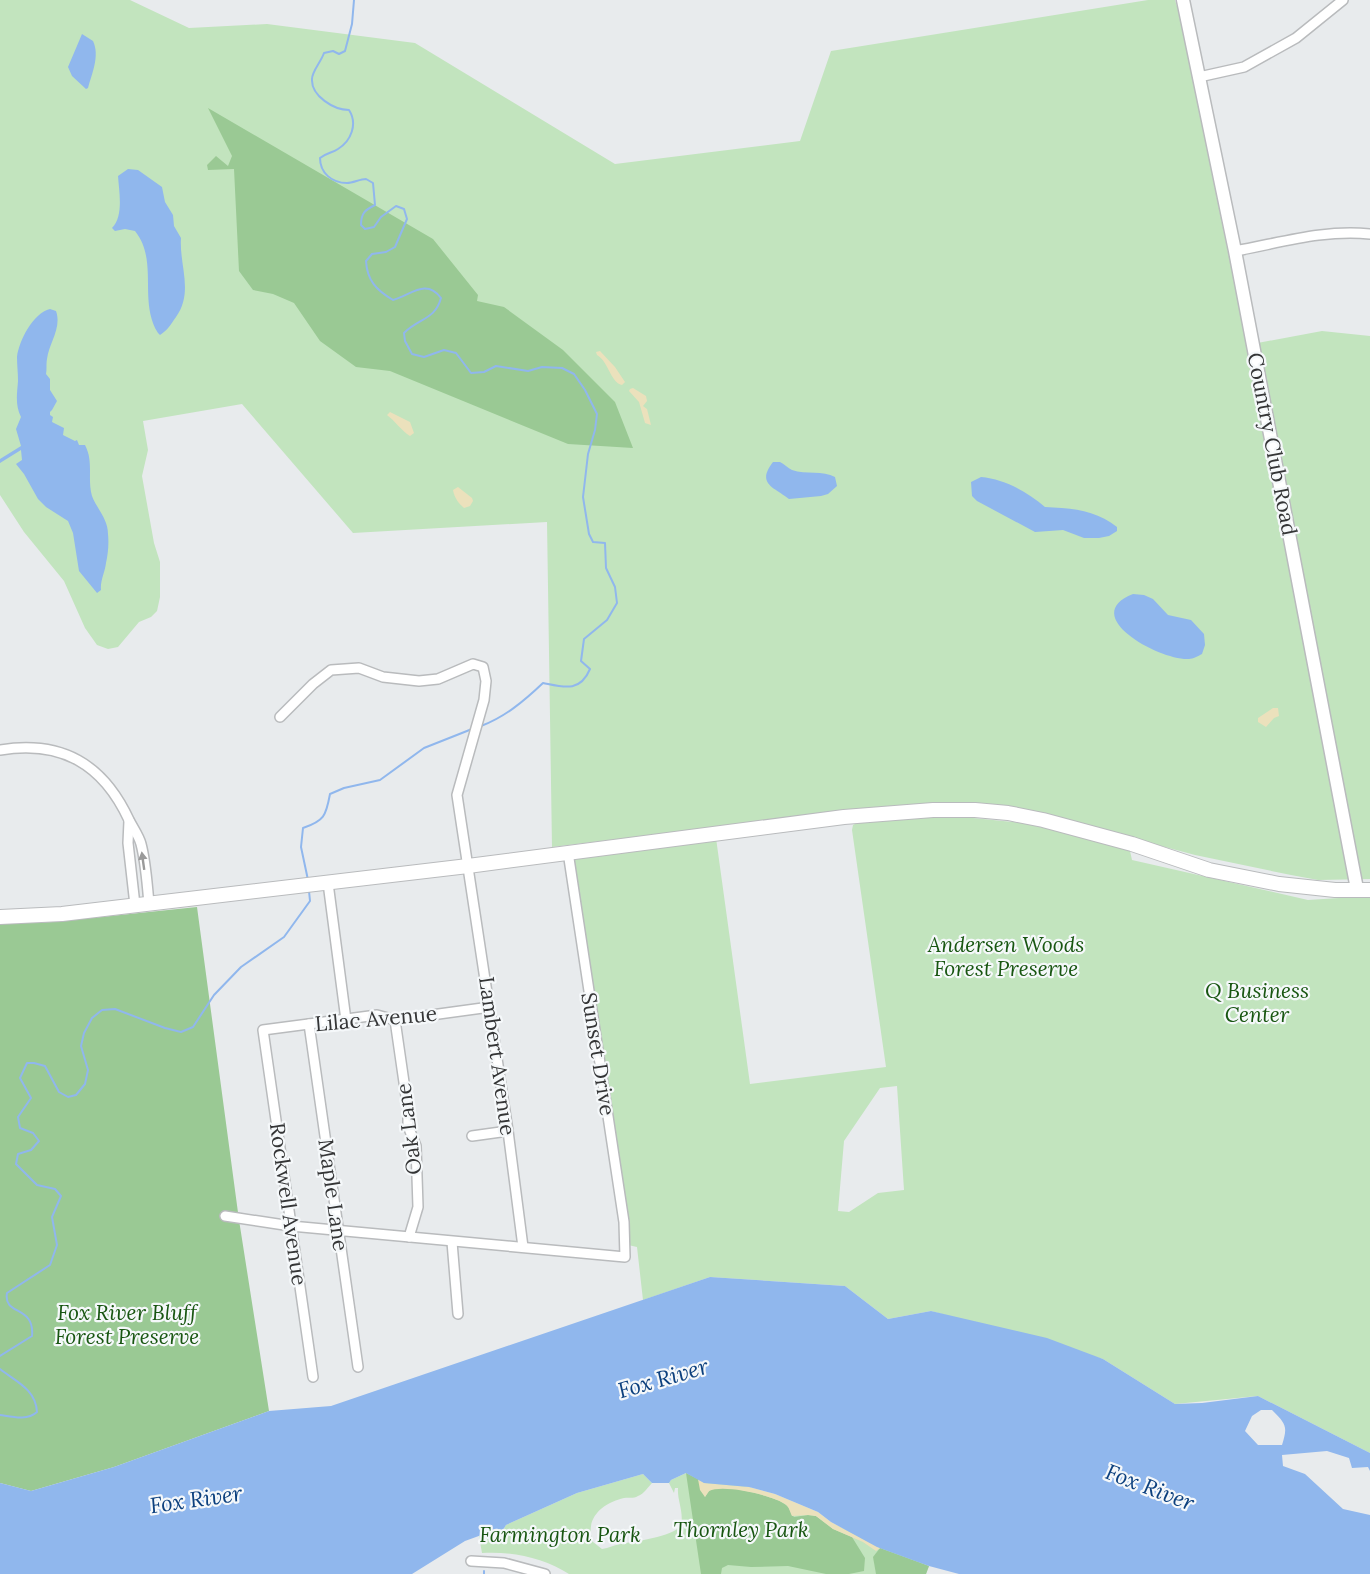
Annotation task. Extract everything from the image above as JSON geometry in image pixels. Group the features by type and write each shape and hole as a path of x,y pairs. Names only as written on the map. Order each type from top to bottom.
{"main road":[{"path":"0,917 62,914 468,866 844,817 923,810 975,810 1008,813 1132,844 1209,870 1303,888 1363,890"}],"street":[{"name":"Country Club Road","path":"1183,0 1363,890"},
{"path":"1199,77 1244,67 1296,38 1342,0"},
{"path":"1235,251 1313,235 1348,231 1370,234"},
{"name":"Lambert Avenue","path":"280,717 313,684 331,670 359,668 383,677 419,681 438,679 473,664 483,667 486,681 484,700 457,795 524,1247"},
{"path":"0,750 46,749 78,761 95,771 110,786 123,805 141,842 150,903"},
{"path":"129,821 128,843 135,905"},
{"name":"Sunset Drive","path":"524,1247 625,1257 623,1216 568,852"},
{"path":"323,883 346,1020"},
{"name":"Lilac Avenue","path":"263,1031 377,1015 395,1020 490,1007"},
{"name":"Oak Lane","path":"395,1020 408,1110 408,1126 416,1146 418,1207 409,1237"},
{"name":"Maple Lane","path":"309,1024 358,1367"},
{"name":"Rockwell Avenue","path":"263,1031 313,1377"},
{"path":"472,1136 508,1131"},
{"path":"225,1215 291,1226 524,1247"},
{"path":"452,1242 458,1314"},
{"path":"471,1561 504,1563 544,1574"}],"green space":[{"path":"0,0 130,0 189,28 267,24 415,43 615,164 800,141 831,51 1148,0 1175,0 1247,345 1322,331 1370,336 1370,879 1318,880 1195,855 1064,820 951,804 864,809 552,847 547,522 353,533 242,404 143,421 148,450 142,476 154,543 160,562 160,597 157,611 151,617 139,622 118,647 108,649 97,645 85,628 64,581 24,532 0,495"},
{"path":"208,108 433,239 478,295 477,301 504,307 563,350 615,402 633,448 568,444 390,371 356,367 320,341 294,303 273,294 253,290 239,271 234,169 208,170 207,165 216,156 228,166 232,156"},
{"name":"Andersen Woods Forest Preserve","path":"953,816 1023,823 1130,851 1132,860 1308,900 1370,896 1370,1453 1258,1396 1175,1404 1103,1359 931,1311 888,1319 845,1286 710,1277 643,1300 637,1247 628,1245 574,866 575,860 580,857 716,838 750,1084 886,1067 852,830 853,825","holes":["897,1086 904,1190 878,1193 849,1212 838,1211 844,1141 880,1088"]},
{"name":"Fox River Bluff Forest Preserve","path":"197,907 239,1220 269,1411 114,1467 31,1491 0,1483 0,924 53,922"},
{"name":"Farmington Park","path":"686,1473 749,1487 929,1566 926,1574 569,1574 559,1568 527,1557 504,1553 482,1553 479,1536 498,1529 503,1530 506,1525 577,1493 643,1474 652,1483 642,1494 616,1500 597,1513 591,1526 593,1542 602,1549 670,1533 681,1526 682,1515 678,1488 675,1488 674,1493 669,1483"},
{"name":"Thornley Park","path":"686,1473 698,1479 705,1497 709,1491 716,1488 741,1490 781,1502 787,1506 794,1517 816,1516 833,1529 852,1537 865,1558 864,1571 849,1574 826,1574 788,1566 728,1565 722,1568 721,1574 701,1574"},
{"path":"880,1548 929,1566 926,1574 876,1574 873,1557"}],"sand":[{"path":"600,351 625,382 622,385 615,380 597,355 596,352"},
{"path":"633,388 646,396 647,401 643,406 647,409 651,425 645,423 639,402 629,391"},
{"path":"390,412 410,422 414,433 410,436 404,431 387,415"},
{"path":"458,487 472,498 470,506 464,508 457,500 453,490"},
{"path":"1273,708 1278,708 1279,716 1266,727 1258,722 1258,718"},
{"path":"698,1479 704,1483 749,1487 775,1494 818,1512 831,1522 880,1548 876,1551 863,1542 833,1529 816,1516 792,1516 786,1505 770,1497 716,1489 709,1491 705,1497 700,1490"}],"water":[{"path":"82,34 93,41 96,53 86,89 72,76 68,67"},
{"path":"128,169 138,170 162,187 165,202 173,215 174,226 181,238 185,278 184,298 176,317 160,335 152,321 149,308 148,268 142,243 135,231 125,229 115,231 112,228 116,223 119,210 118,176"},
{"path":"50,309 56,311 57,323 48,353 46,374 50,379 50,390 57,401 50,415 53,417 52,422 64,428 63,435 77,440 79,445 85,445 89,458 92,496 108,529 107,556 101,590 97,593 79,571 73,533 68,521 38,499 16,464 22,460 21,450 0,463 0,459 21,446 16,429 21,417 17,399 17,357 21,343 28,328 38,316"},
{"path":"773,462 780,462 792,470 830,475 835,477 837,486 828,494 821,496 789,499 773,488 767,480 768,469"},
{"path":"981,477 999,480 1015,487 1045,507 1092,513 1109,521 1117,527 1117,531 1099,538 1084,538 1063,530 1035,532 977,501 972,496 971,482"},
{"path":"1133,594 1153,599 1168,615 1191,620 1204,634 1205,645 1202,654 1191,659 1176,658 1161,653 1129,636 1119,625 1114,614 1118,603"},
{"name":"Fox River","path":"710,1277 845,1286 888,1319 931,1311 1047,1338 1103,1359 1175,1404 1258,1396 1370,1453 1370,1471 1368,1467 1352,1468 1349,1458 1327,1451 1282,1455 1283,1466 1305,1474 1343,1509 1370,1515 1370,1574 959,1574 877,1547 831,1522 818,1512 775,1494 749,1487 704,1483 686,1473 669,1483 652,1483 643,1474 577,1493 506,1525 503,1530 498,1529 465,1541 412,1574 0,1574 0,1483 31,1491 114,1467 269,1411 331,1406","holes":["1261,1410 1272,1410 1285,1429 1282,1445 1258,1445 1245,1431 1252,1416"]}],"waterway":[{"path":"354,0 352,24 345,51 339,54 333,51 324,53 312,76 315,91 324,101 337,108 349,110 353,121 352,132 343,146 320,158 325,173 336,181 347,183 366,179 373,183 375,205 366,210 363,215 361,225 365,229 374,227 381,217 396,206 404,209 407,219 395,247 386,252 372,254 366,261 370,279 393,300 424,289 430,289 441,298 431,315 404,333 405,341 412,354 424,357 444,350 456,353 471,373 484,372 496,366 528,371 542,367 562,368 574,374 597,414 588,454 583,497 589,534 593,542 605,543 606,568 615,587 617,603 607,620 584,639 581,661 590,669 581,682 564,687 543,683 514,708 481,726"},
{"path":"308,880 301,847 303,828 316,823 323,817 330,794 344,788 380,780 424,748 472,729"},
{"path":"0,1356 32,1336 29,1319 10,1305 7,1293 50,1265 57,1245 52,1217 61,1196 55,1189 37,1185 16,1164 18,1154 31,1150 39,1141 33,1133 20,1128 18,1117 31,1098 20,1078 27,1063 45,1066 59,1092 68,1097 76,1095 85,1084 88,1070 81,1046 84,1033 92,1018 102,1010 115,1009 181,1032 193,1027 214,995 241,967 284,937 310,901 309,891"},
{"path":"0,1369 29,1391 36,1404 37,1412 29,1417 0,1415"}],"park label":[{"name":"Q Business Center","path":"1257,1003"}]}
